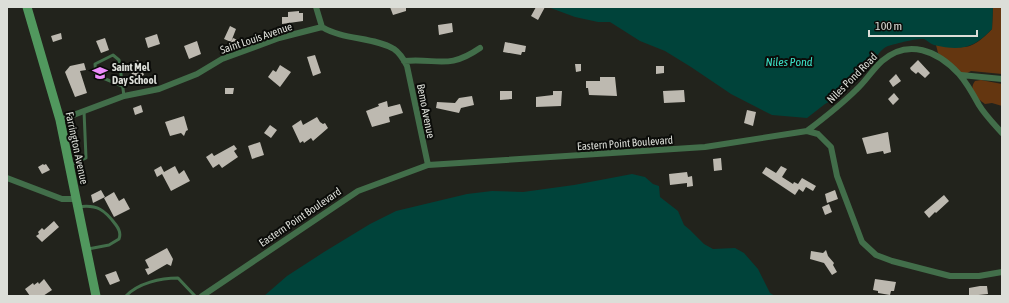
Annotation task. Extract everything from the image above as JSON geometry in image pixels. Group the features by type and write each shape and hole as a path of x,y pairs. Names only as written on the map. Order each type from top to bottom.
{"main road":[{"name":"Farrington Avenue","path":"27,7 60,120 96,296"}],"street":[{"path":"316,7 322,27 339,34 394,49 404,61 452,62 468,56 480,48"},
{"name":"Saint Louis Avenue","path":"60,120 124,96 159,89 197,74 229,56 279,38 322,27"},
{"name":"Niles Pond Road","path":"807,131 856,91 882,61 898,50 907,48 925,51 947,62 961,75 980,106 1002,133"},
{"name":"Bemo Avenue","path":"404,61 407,66 428,165"},
{"path":"961,75 1002,78"},
{"path":"807,131 818,134 831,147 837,176 860,237 865,247 876,255 945,276 979,276 1002,272"},
{"name":"Eastern Point Boulevard","path":"202,296 351,195 373,184 428,165 679,150 807,131"},
{"path":"7,178 62,199 77,203"}],"lane":[{"path":"122,86 96,75 94,64 113,55 117,57 119,60 124,96"},
{"path":"69,166 86,158 84,110"},
{"path":"77,203 102,209 107,212 120,232 119,239 116,243 86,249"},
{"path":"126,296 141,285 171,278 178,278 195,296"}],"shaded area":[{"path":"993,7 1002,7 1002,74 971,71 962,76 938,53 936,45 966,47 978,42 992,29"},
{"path":"981,80 1002,84 1002,106 992,103 985,104 974,94 972,88 973,84 975,81"}],"water":[{"name":"Niles Pond","path":"548,7 993,7 992,29 979,41 966,47 959,48 934,45 924,39 911,40 888,46 881,51 868,68 844,83 838,91 836,98 825,104 807,118 772,115 731,94 665,51 640,41 610,22 598,22 575,17"},
{"path":"632,174 645,177 653,184 659,186 660,197 678,211 684,225 704,244 713,249 735,248 744,253 758,269 770,293 775,296 264,296 287,276 324,252 370,224 396,211 467,194 492,191 523,192 574,185"}],"building":[{"path":"390,7 406,7 406,11 393,15"},
{"path":"536,7 545,7 538,20 531,16"},
{"path":"299,11 299,13 303,13 303,21 282,24 282,17 288,17 288,12"},
{"path":"452,23 453,32 439,35 438,25"},
{"path":"230,26 236,29 231,42 224,39"},
{"path":"61,33 62,39 53,42 51,36"},
{"path":"157,34 160,44 148,48 145,38"},
{"path":"105,38 109,50 101,53 96,41"},
{"path":"233,38 240,41 237,47 230,44"},
{"path":"197,41 201,54 189,59 184,46"},
{"path":"505,42 526,46 525,52 522,52 521,55 503,52"},
{"path":"315,55 321,73 313,76 307,57"},
{"path":"138,60 144,75 134,79 129,67 132,66 130,63"},
{"path":"918,60 930,73 925,78 918,72 916,74 910,68"},
{"path":"84,63 86,70 80,71 87,93 75,97 65,72 70,66"},
{"path":"575,64 581,64 581,71 576,72"},
{"path":"280,65 291,72 280,87 268,77 273,70 276,72"},
{"path":"656,66 664,66 664,73 656,74"},
{"path":"896,74 901,81 893,87 889,81"},
{"path":"600,77 615,77 617,96 589,95 588,88 586,88 586,81 600,81"},
{"path":"225,88 234,88 233,94 225,94"},
{"path":"684,90 685,102 664,103 663,91"},
{"path":"500,91 512,91 512,99 500,100"},
{"path":"553,91 562,91 561,106 536,107 536,97 553,95"},
{"path":"894,93 899,99 893,105 888,99"},
{"path":"472,96 474,105 461,108 459,113 436,108 437,102 455,103 459,98"},
{"path":"387,101 388,107 400,104 403,113 389,117 390,122 372,127 366,111"},
{"path":"141,105 143,112 135,115 133,108"},
{"path":"747,110 756,112 753,126 744,123"},
{"path":"184,116 188,130 184,136 181,133 170,136 165,122"},
{"path":"317,117 320,122 323,124 325,123 328,128 313,141 311,138 304,143 303,141 300,143 292,126 301,120 303,125"},
{"path":"270,125 277,130 271,138 264,133"},
{"path":"888,132 891,152 884,154 883,151 867,154 862,138"},
{"path":"260,142 264,155 252,159 248,146"},
{"path":"234,145 237,149 234,151 238,157 222,168 219,164 213,168 206,157 212,153 214,156"},
{"path":"721,158 722,170 714,171 713,159"},
{"path":"46,164 50,170 42,174 38,167"},
{"path":"161,166 164,172 175,166 179,174 184,170 190,181 171,191 162,174 157,177 154,170"},
{"path":"781,166 787,169 782,177 793,184 794,182 798,184 802,178 816,186 813,191 806,187 803,192 799,189 795,195 762,173 766,167 776,173"},
{"path":"687,172 688,177 692,176 693,186 687,187 687,183 670,185 669,174"},
{"path":"101,190 105,197 93,203 91,195"},
{"path":"835,190 838,199 827,203 825,194"},
{"path":"114,192 119,201 124,198 130,209 114,217 104,198"},
{"path":"944,195 949,201 929,218 924,212"},
{"path":"829,204 832,212 825,215 822,207"},
{"path":"54,221 59,227 42,242 36,236 39,234 38,232 42,228 44,230"},
{"path":"167,248 173,259 171,266 167,264 148,275 145,269 149,268 145,260"},
{"path":"826,250 828,256 834,263 833,265 837,272 832,275 824,263 810,259 811,251 823,253"},
{"path":"116,271 120,281 110,285 105,275"},
{"path":"44,279 52,290 43,296 30,296 25,289 33,283 34,285 38,282 39,284"},
{"path":"875,279 896,282 894,291 891,291 890,295 878,293 878,291 873,290"},
{"path":"987,286 988,294 969,296 969,288"}],"place":[{"name":"Saint Mel Day School","path":"100,73"}]}
